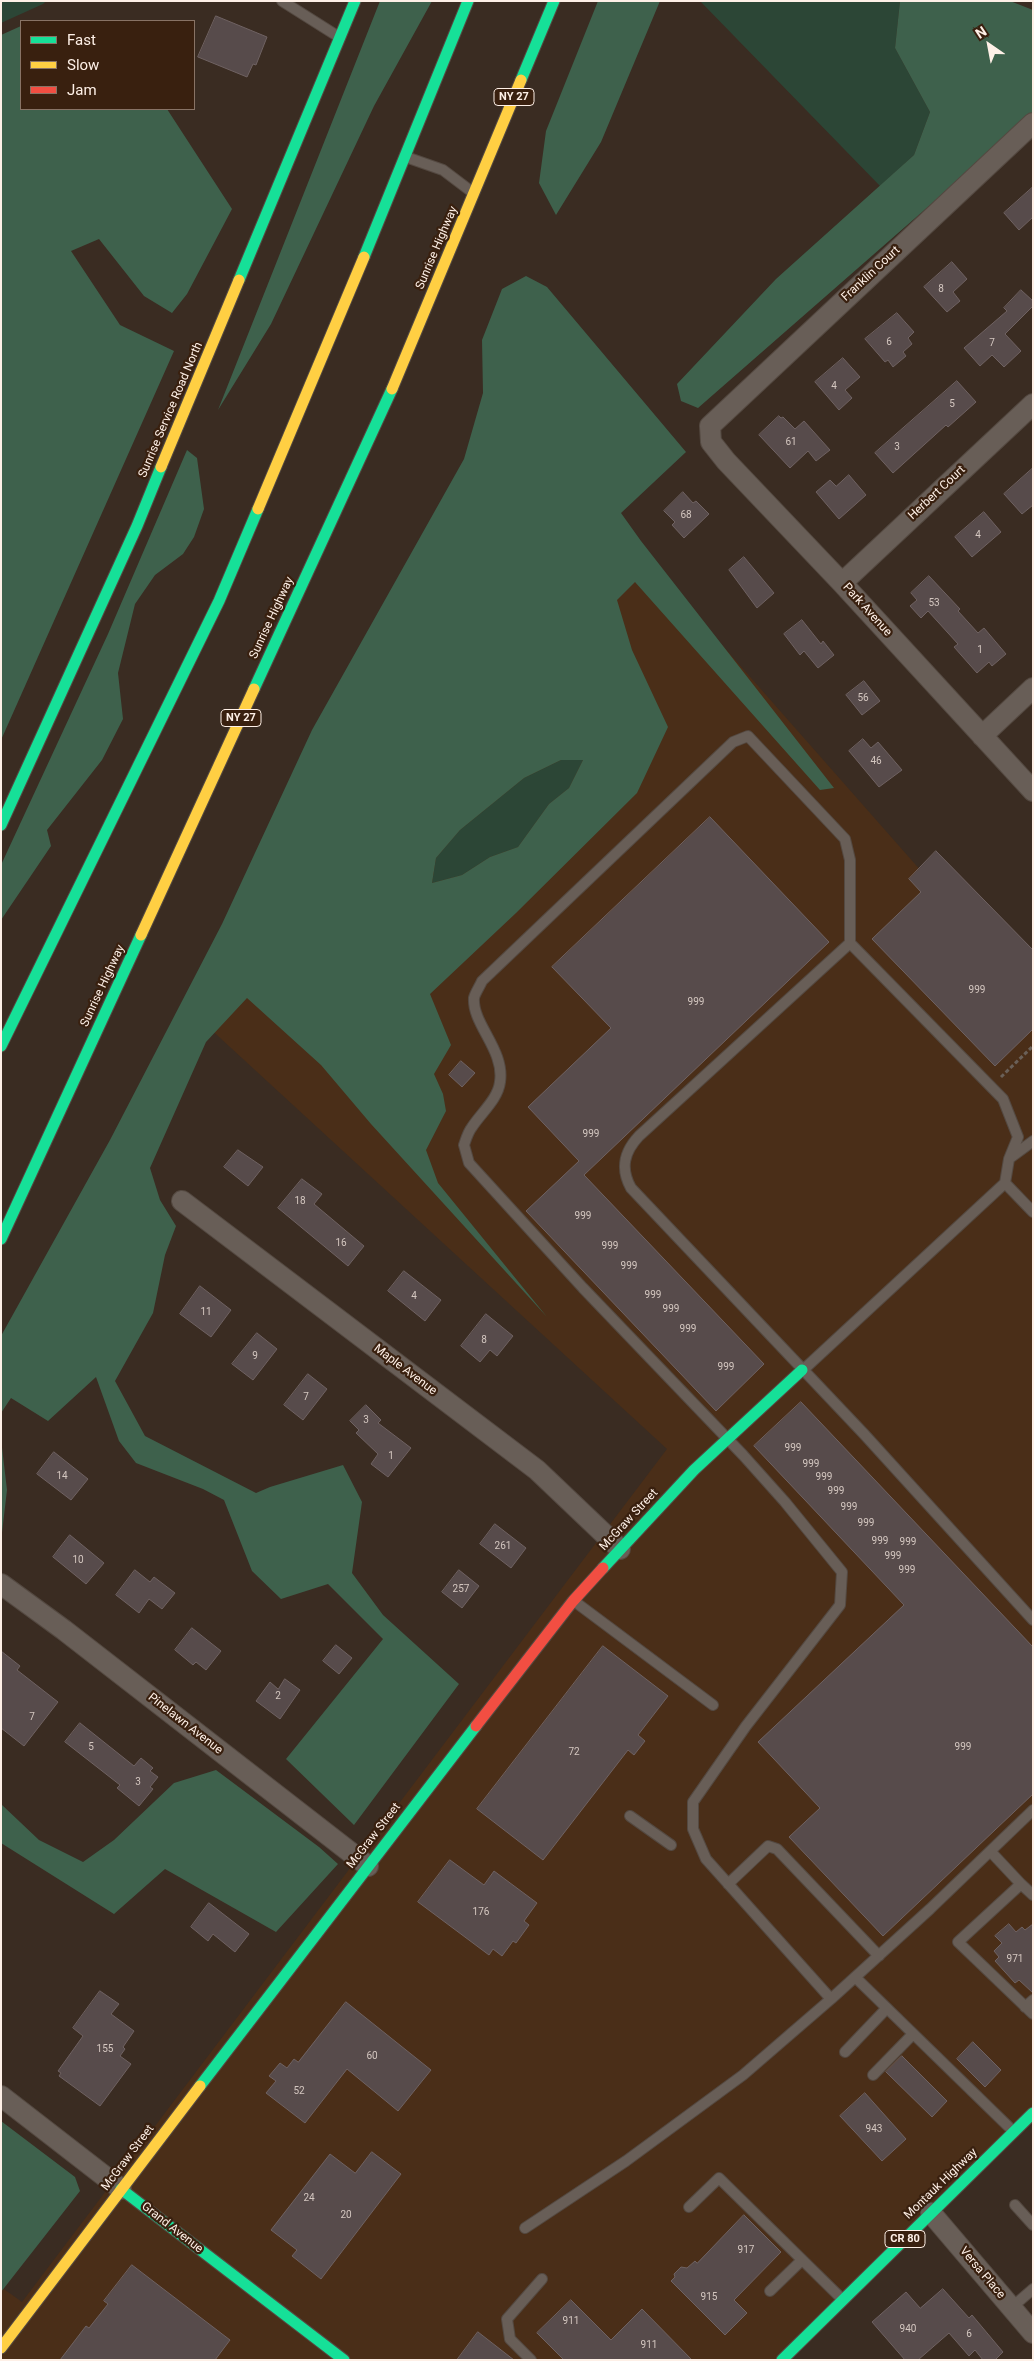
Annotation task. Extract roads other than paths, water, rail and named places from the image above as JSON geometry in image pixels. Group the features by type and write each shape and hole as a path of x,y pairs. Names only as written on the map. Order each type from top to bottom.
{"main road":[{"name":"Sunrise Service Road North","path":"1,825 137,526 355,1"},
{"path":"1,1046 219,601 406,157 468,1"},
{"name":"Sunrise Highway","path":"1,1239 395,383 554,1"},
{"name":"McGraw Street","path":"3,2351 121,2189 573,1601 694,1470 802,1370"},
{"name":"Montauk Highway","path":"783,2359 1033,2113"},
{"name":"Grand Avenue","path":"121,2189 344,2360"}],"street":[{"name":"Franklin Court","path":"710,426 1033,123"},
{"name":"Herbert Court","path":"842,583 1033,404"},
{"name":"Park Avenue","path":"710,426 711,442 726,461 842,583 1033,791"},
{"path":"982,736 1033,688"},
{"name":"Maple Avenue","path":"182,1201 537,1470 620,1549"},
{"name":"Pinelawn Avenue","path":"1,1584 64,1630 368,1866"},
{"name":"Grand Avenue","path":"1,2096 121,2189"},
{"name":"Versa Place","path":"931,2213 1033,2333"}],"lane":[{"path":"282,1 340,38"},
{"path":"406,157 443,170 474,194"},
{"path":"802,1370 1005,1183 1009,1159 1018,1137 1003,1099 850,943 850,860 845,839 748,736 732,742 482,980 474,997 477,1016 492,1042 499,1066 500,1082 490,1103 471,1129 464,1145 469,1163 785,1502 842,1572 840,1605 746,1726 693,1802 693,1829 706,1859 831,1999"},
{"path":"850,943 639,1136 626,1154 624,1162 627,1180 631,1188 864,1434 1033,1620"},
{"path":"1009,1159 1033,1141"},
{"path":"1005,1183 1033,1212"},
{"path":"573,1601 713,1705"},
{"path":"525,2228 626,2161 743,2075 879,1956 991,1852 1033,1810"},
{"path":"630,1816 671,1845"},
{"path":"728,1884 768,1846 777,1849 879,1956"},
{"path":"991,1852 1033,1895"},
{"path":"1021,1884 958,1942 1030,2007"},
{"path":"855,1977 1014,2132"},
{"path":"845,2052 887,2008"},
{"path":"873,2075 912,2034"},
{"path":"689,2206 720,2178 843,2300"},
{"path":"1015,2205 1033,2225"},
{"path":"770,2291 802,2260"},
{"path":"531,2360 510,2339 508,2319 542,2279"},
{"path":"1011,2308 1033,2290"}]}
